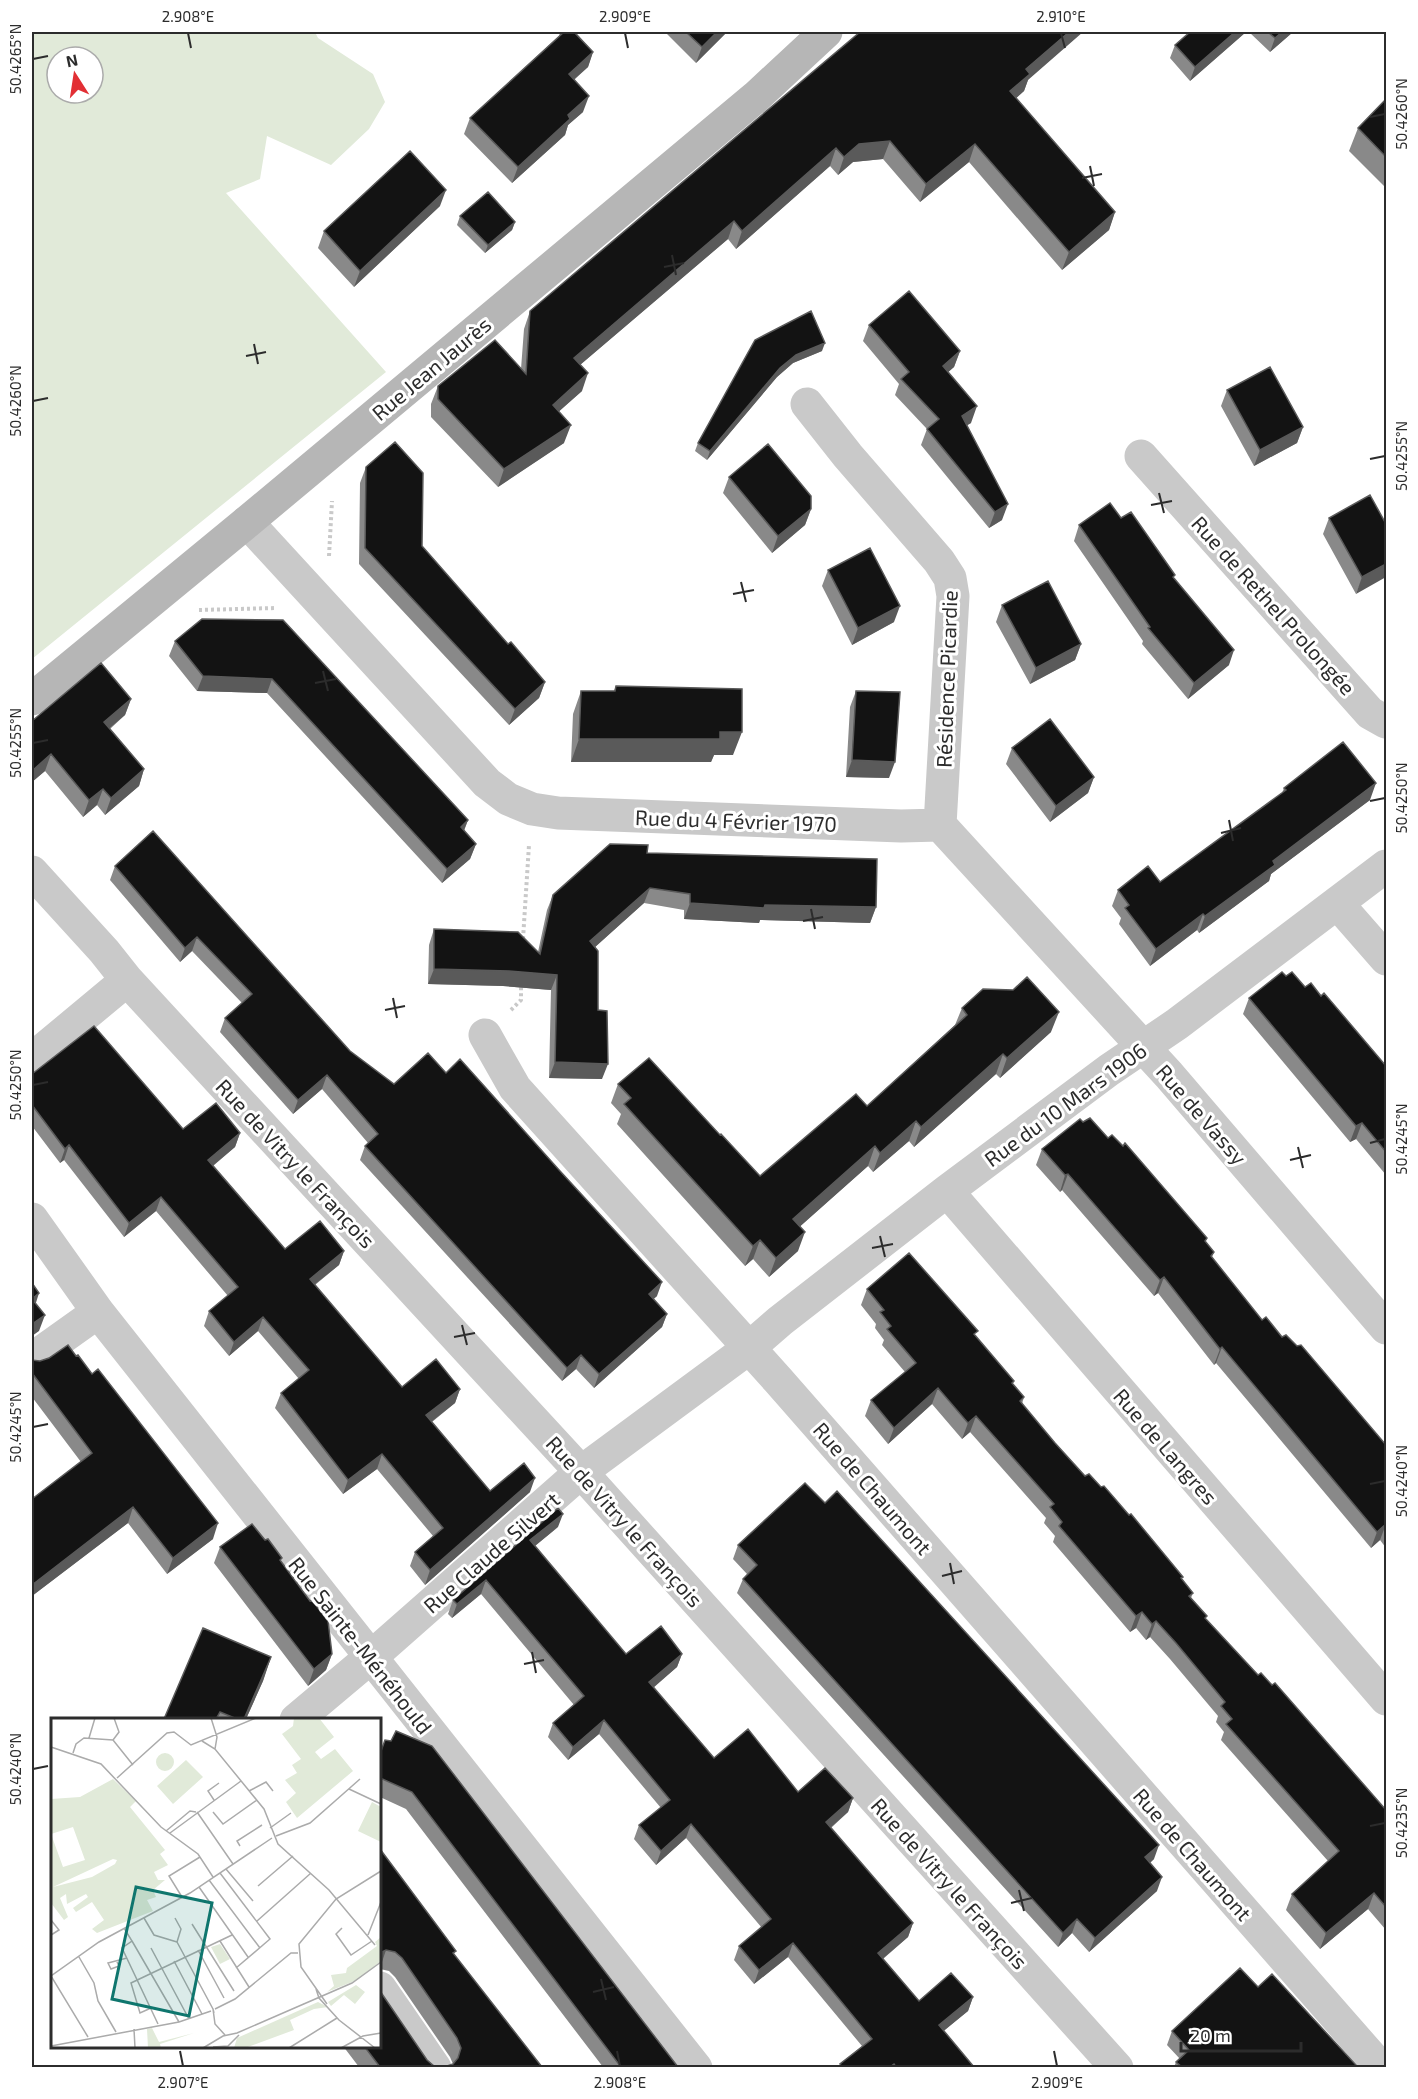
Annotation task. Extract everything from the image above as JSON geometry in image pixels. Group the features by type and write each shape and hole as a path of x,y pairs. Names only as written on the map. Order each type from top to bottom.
{"street":[{"name":"Rue Jean Jaurès","path":"32,699 738,112 826,32"},
{"name":"Résidence Picardie","path":"807,404 848,456 939,561 950,578 953,596 940,825"},
{"name":"Rue de Rethel Prolongée","path":"1141,456 1370,713 1386,722"},
{"name":"Rue du 4 Février 1970","path":"247,522 487,783 507,800 532,809 558,813 901,826 940,825"},
{"name":"Rue de Vassy","path":"940,825 1143,1047 1386,1328"},
{"name":"Rue du 10 Mars 1906","path":"749,1348 780,1321 947,1191 1177,1024 1386,866"},
{"path":"32,873 104,951 127,980 32,1059"},
{"path":"1337,903 1386,959"},
{"name":"Rue de Vitry le François","path":"127,980 581,1472 1117,2067"},
{"name":"Rue de Chaumont","path":"485,1035 515,1088 749,1348 1381,2067"},
{"name":"Rue de Langres","path":"947,1191 1386,1699"},
{"name":"Rue Sainte-Ménéhould","path":"32,1219 98,1312 696,2067"},
{"path":"32,1359 98,1312"},
{"name":"Rue Claude Silvert","path":"297,1718 581,1472 749,1348"},
{"path":"381,1989 435,2067"}],"path":[{"path":"522,950 532,809"},
{"path":"485,1035 520,1000 521,980"}],"green space":[{"path":"32,32 315,32 318,38 373,74 385,102 369,129 331,165 267,136 260,179 226,193 386,372 32,659"}],"building":[{"path":"564,32 574,32 593,52 569,74 589,96 568,115 570,119 518,167 470,118"},
{"path":"686,32 717,32 702,47"},
{"path":"860,32 1069,32 1026,69 1030,74 1010,91 1115,212 1069,252 975,144 926,184 890,141 859,144 844,157 836,148 742,231 734,221 574,358 588,373 553,405 571,425 504,469 438,399 438,386 495,340 526,374 530,311"},
{"path":"1190,32 1235,32 1195,67 1175,45"},
{"path":"1268,32 1282,32 1275,38"},
{"path":"1386,99 1386,157 1358,128"},
{"path":"410,151 446,190 360,271 324,231"},
{"path":"488,192 515,222 488,245 460,216"},
{"path":"909,291 960,351 943,366 977,406 962,416 1008,504 995,512 927,429 939,419 901,379 909,372 869,325"},
{"path":"811,311 825,343 796,355 780,368 710,451 698,443 755,340"},
{"path":"1270,367 1303,427 1260,450 1227,390"},
{"path":"395,442 423,473 422,546 508,644 511,642 545,682 515,709 365,548 366,467"},
{"path":"768,444 811,496 811,509 778,536 729,477"},
{"path":"1370,495 1386,524 1386,564 1362,577 1329,518"},
{"path":"1110,503 1121,518 1131,512 1175,575 1173,577 1234,650 1194,683 1148,628 1150,627 1079,525"},
{"path":"870,548 900,606 858,628 828,570"},
{"path":"1048,581 1081,644 1036,668 1002,605"},
{"path":"202,619 283,620 468,820 461,827 476,844 447,869 272,679 203,676 175,641"},
{"path":"101,663 131,699 104,722 144,769 111,798 103,789 89,800 51,754 32,771 32,721"},
{"path":"616,686 742,689 742,732 720,732 720,739 579,739 581,691 615,691"},
{"path":"856,691 900,692 895,762 852,760"},
{"path":"1050,719 1094,777 1056,806 1012,748"},
{"path":"1343,742 1376,783 1273,861 1275,865 1156,949 1125,908 1129,905 1118,890 1148,866 1160,882 1286,790 1284,788"},
{"path":"153,831 350,1051 394,1084 428,1053 446,1073 460,1059 662,1282 649,1294 667,1314 599,1374 581,1355 567,1368 365,1146 378,1134 327,1075 298,1100 225,1018 252,994 197,937 185,948 115,866"},
{"path":"610,844 648,845 647,853 877,859 876,907 765,905 764,908 690,903 690,894 650,888 590,941 598,951 598,1010 607,1011 608,1064 555,1062 557,975 434,969 434,929 518,932 540,954 553,895"},
{"path":"1282,972 1286,976 1292,972 1305,987 1311,983 1321,996 1324,993 1386,1066 1386,1152 1362,1123 1356,1126 1249,998"},
{"path":"1027,977 1059,1012 1007,1058 1003,1054 921,1127 916,1121 880,1153 875,1146 793,1219 805,1232 776,1258 760,1240 753,1246 624,1104 631,1098 618,1084 649,1058 760,1176 856,1094 867,1106 967,1015 962,1008 983,989 1013,990"},
{"path":"94,1026 183,1129 216,1103 240,1133 208,1160 285,1249 320,1221 344,1251 310,1279 402,1387 436,1359 460,1389 426,1415 490,1491 524,1463 535,1478 430,1570 415,1552 443,1528 382,1454 348,1480 281,1393 309,1370 263,1317 234,1342 209,1311 238,1287 161,1197 129,1223 69,1145 65,1149 32,1105 32,1074"},
{"path":"1090,1118 1108,1138 1112,1135 1123,1146 1125,1143 1207,1238 1205,1241 1214,1252 1211,1256 1262,1320 1266,1317 1282,1337 1286,1335 1297,1346 1301,1345 1386,1445 1386,1524 1377,1532 1222,1347 1220,1349 1164,1277 1160,1280 1068,1174 1065,1175 1042,1149 1080,1119 1083,1122"},
{"path":"909,1253 978,1331 974,1334 1014,1381 1012,1383 1024,1397 1020,1401 1055,1443 1085,1476 1089,1474 1101,1487 1104,1486 1129,1515 1131,1514 1183,1577 1181,1578 1193,1593 1189,1596 1207,1616 1205,1618 1258,1675 1261,1673 1272,1685 1275,1683 1386,1810 1386,1907 1374,1893 1326,1933 1292,1894 1339,1851 1226,1724 1232,1719 1221,1706 1225,1702 1176,1643 1156,1621 1152,1624 1142,1612 1136,1616 1059,1526 1062,1522 1050,1507 1054,1504 976,1416 968,1423 938,1388 894,1428 871,1400 916,1363 887,1329 891,1326 880,1312 884,1310 867,1289"},
{"path":"32,1283 39,1293 32,1299"},
{"path":"32,1299 45,1315 32,1324"},
{"path":"68,1345 92,1374 98,1369 218,1523 173,1558 133,1507 32,1585 32,1499 92,1453 32,1373 32,1360 40,1361 49,1358"},
{"path":"805,1483 825,1503 837,1491 1159,1845 1145,1857 1162,1877 1095,1938 1077,1919 1063,1933 743,1579 757,1565 738,1545"},
{"path":"558,1508 563,1514 530,1540 626,1654 661,1626 682,1654 649,1682 714,1758 748,1729 798,1792 825,1768 853,1798 826,1822 913,1923 878,1953 919,2001 951,1973 973,1997 939,2025 974,2067 896,2067 894,2064 890,2067 842,2067 840,2064 872,2039 793,1943 759,1970 739,1946 771,1919 691,1824 661,1851 639,1825 670,1800 604,1720 573,1747 553,1723 584,1696 486,1580 457,1604 453,1600"},
{"path":"252,1524 265,1540 268,1539 282,1558 280,1560 310,1601 312,1600 328,1621 332,1654 314,1669 220,1547"},
{"path":"203,1628 271,1657 244,1718 235,1718 220,1712 217,1718 164,1718"},
{"path":"396,1731 432,1746 678,2067 621,2067 412,1792 381,1778 381,1751 385,1740 391,1741"},
{"path":"381,1850 456,1951 453,1953 542,2067 444,2067 453,2064 458,2058 461,2048 457,2038 402,1958 395,1952 386,1950 381,1952"},
{"path":"1240,1968 1258,1987 1272,1974 1356,2065 1353,2067 1182,2067 1176,2062 1189,2050 1172,2031"},
{"path":"381,1992 427,2060 434,2066 443,2067 380,2067 366,2048 381,2048"}]}
